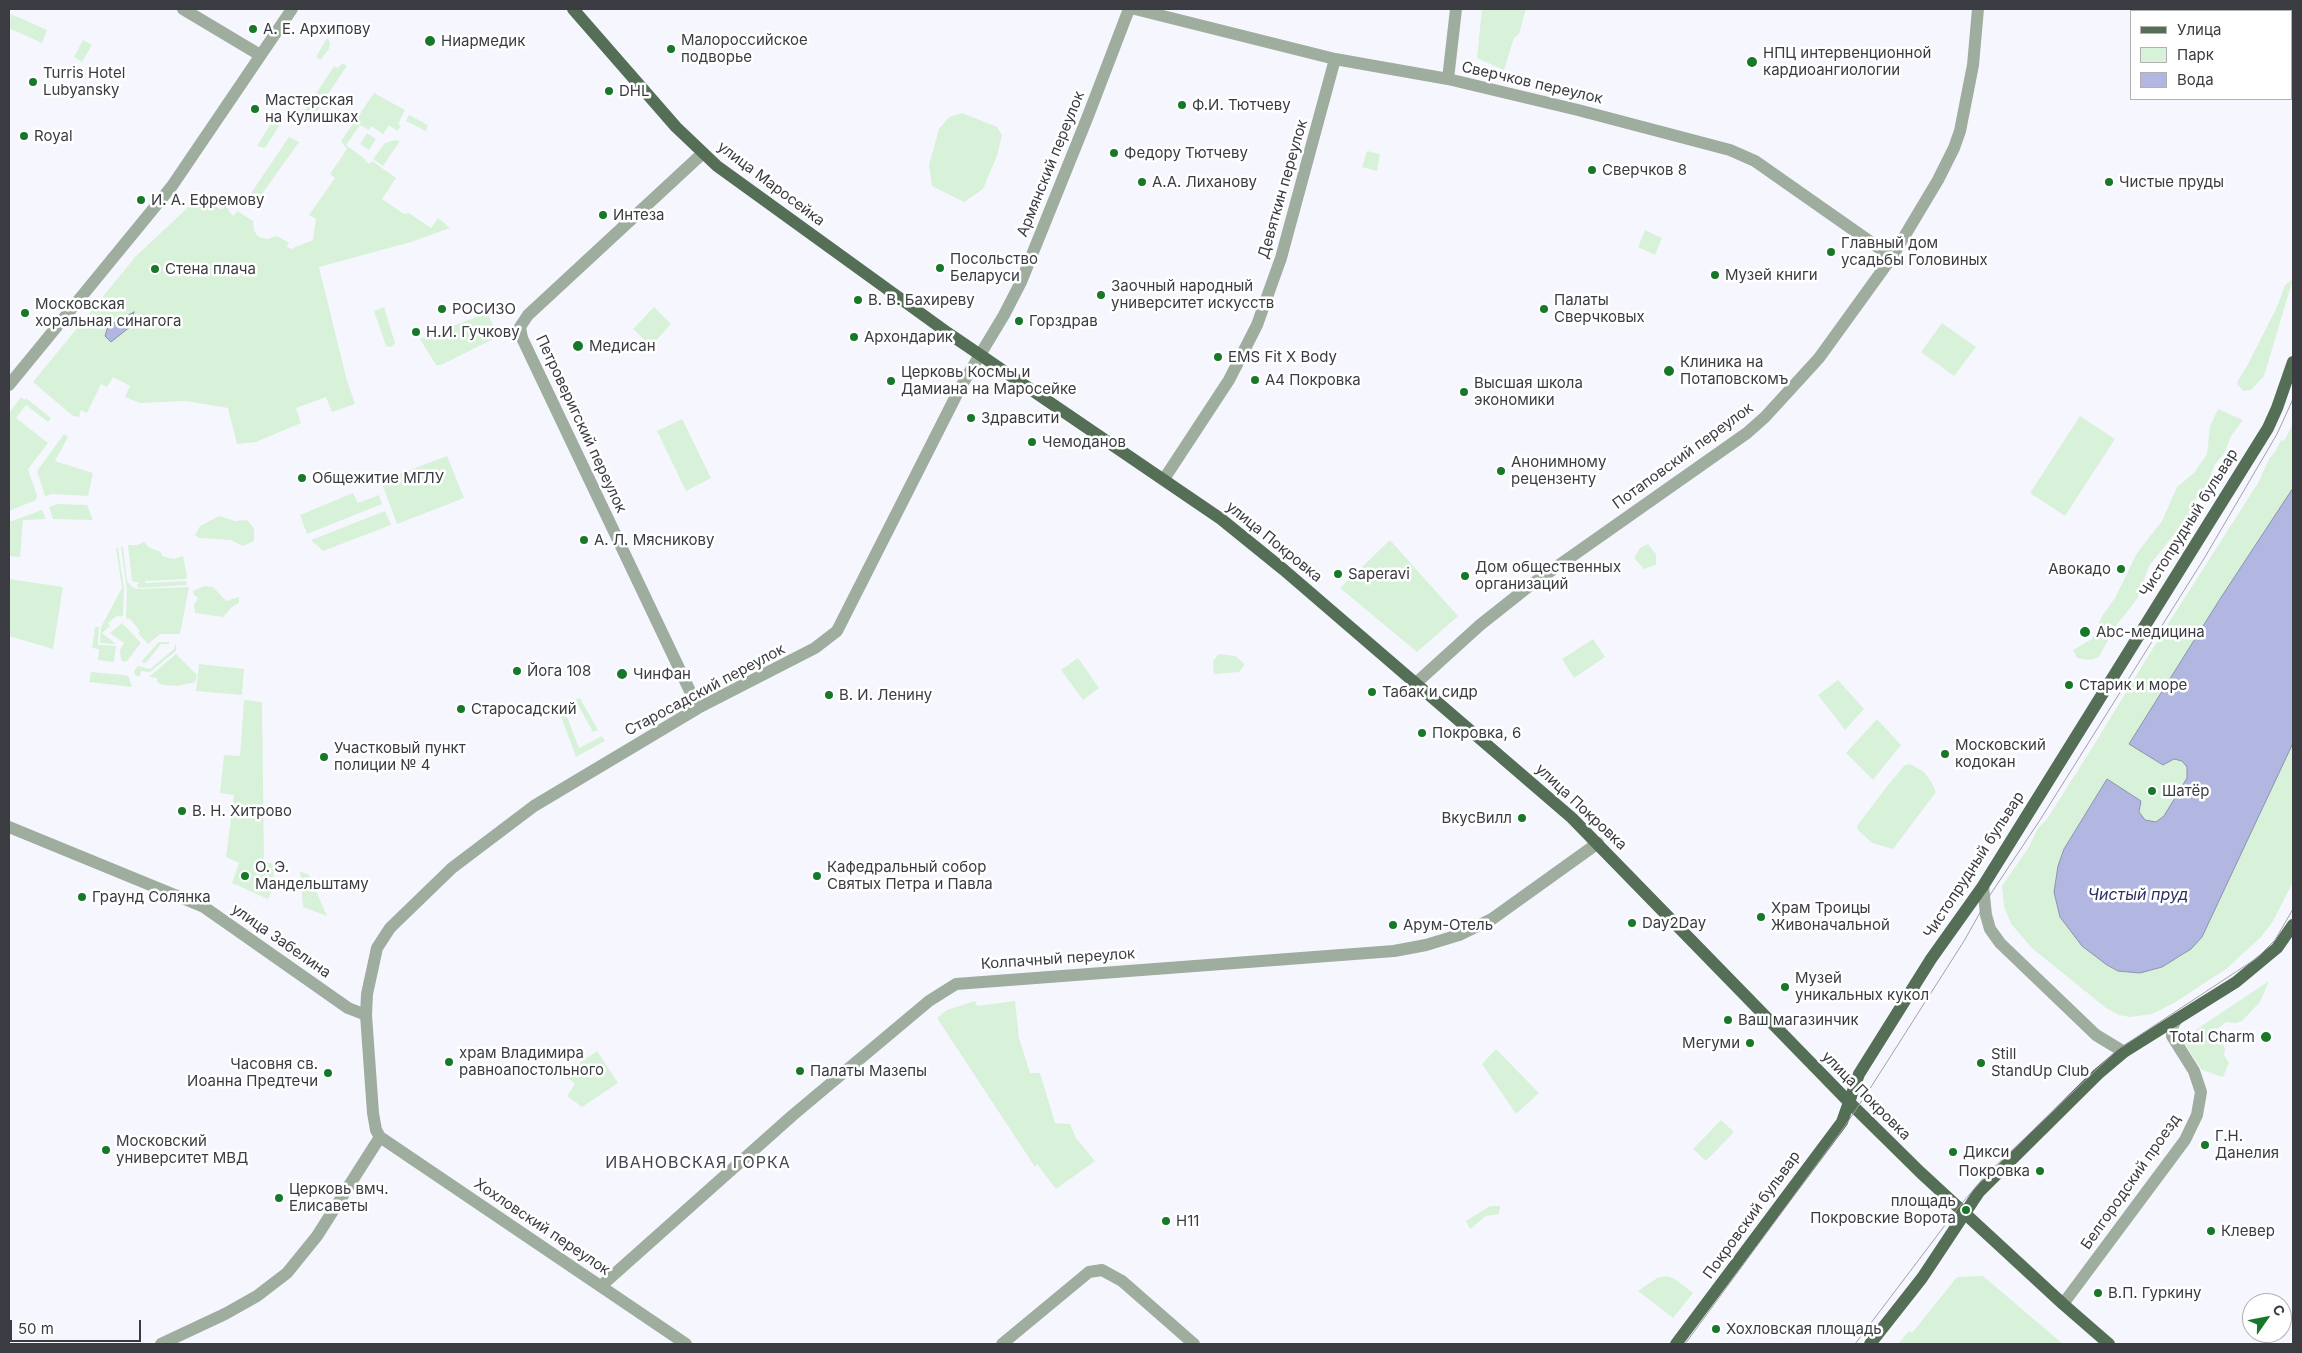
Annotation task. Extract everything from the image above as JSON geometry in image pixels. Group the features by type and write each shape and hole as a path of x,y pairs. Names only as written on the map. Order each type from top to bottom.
{"main road":[{"name":"улица Маросейка","path":"573,9 624,69 702,153 770,205 980,354"},
{"name":"улица Покровка","path":"980,354 1164,479 1243,536 1572,818 1849,1102 1964,1214 2102,1342"},
{"name":"Чистопрудный бульвар","path":"1849,1102 1859,1074 1931,959 1983,886 2268,428 2278,408 2293,362"},
{"path":"1870,1344 1917,1284 1979,1192 2098,1074 2124,1052 2236,982 2277,948 2293,927"},
{"name":"Покровский бульвар","path":"1676,1344 1842,1122 1849,1102"}],"street":[{"path":"183,9 260,55"},
{"path":"9,385 172,186 292,9"},
{"name":"Армянский переулок","path":"980,354 1004,315 1030,262 1129,9"},
{"name":"Сверчков переулок","path":"1135,9 1335,59 1448,79 1664,131 1750,158 1892,257"},
{"path":"1448,79 1456,9"},
{"name":"Потаповский переулок","path":"1415,684 1480,625 1528,587 1747,433 1818,358 1892,257 1938,180 1960,131 1973,65 1978,9"},
{"name":"Девяткин переулок","path":"1164,479 1230,380 1257,325 1281,258 1335,59"},
{"name":"Петроверигский переулок","path":"698,708 522,338 520,327 528,315 702,153"},
{"name":"Старосадский переулок","path":"380,1137 376,1130 373,1113 366,1015 367,994 373,963 382,938 452,868 534,806 698,708 799,657 837,632 927,451 980,354"},
{"name":"улица Забелина","path":"9,827 204,908 348,1008 366,1015"},
{"name":"Колпачный переулок","path":"601,1286 793,1115 929,1001 956,984 1374,953 1426,945 1477,927 1527,895 1598,843"},
{"path":"1983,886 1986,915 1990,929 2000,943 2096,1035 2124,1052"},
{"name":"Белгородский проезд","path":"2063,1304 2185,1140 2198,1115 2202,1092 2194,1071 2172,1036 2173,1024 2177,1019"},
{"path":"161,1344 253,1298 287,1272 317,1236 380,1137"},
{"name":"Хохловский переулок","path":"380,1137 686,1344"},
{"path":"1002,1344 1089,1272 1102,1270 1122,1281 1194,1344"}],"green space":[{"path":"1482,9 1526,9 1519,34 1514,38 1504,70 1477,58"},
{"path":"11,14 47,30 42,43 9,28"},
{"path":"327,38 330,42 329,49 320,60 316,57"},
{"path":"83,40 92,45 82,62 74,57"},
{"path":"342,63 347,66 313,116 306,109 334,66 338,68"},
{"path":"374,93 405,110 398,124 401,126 397,131 389,125 383,134 371,126 369,130 360,125 346,145 365,159 366,162 370,164 372,161 396,178 382,199 404,214 409,213 431,228 438,218 450,228 411,242 319,267 346,377 355,404 332,412 326,397 296,408 301,423 256,442 237,444 228,408 185,401 140,403 125,397 130,386 113,377 107,387 101,384 87,413 81,410 79,417 73,416 33,382 136,256 199,197 220,209 224,209 221,207 223,203 226,204 230,213 234,216 237,211 253,221 254,231 259,237 267,239 277,236 289,243 287,246 284,245 291,249 313,240 316,219 309,215 335,178 330,174 347,149 341,141"},
{"path":"962,113 997,127 1002,135 997,156 983,189 964,202 932,186 929,165 939,129 949,117"},
{"path":"409,115 428,125 426,131 406,121"},
{"path":"273,120 279,126 265,148 257,146"},
{"path":"367,133 376,139 369,150 360,144"},
{"path":"289,137 299,142 255,204 250,200 249,196"},
{"path":"395,140 400,141 383,166 373,159 385,143"},
{"path":"1367,151 1380,154 1377,171 1362,167"},
{"path":"1645,230 1662,238 1655,255 1638,247"},
{"path":"2293,279 2264,376 2251,390 2243,391 2237,384 2238,380 2277,307 2285,285"},
{"path":"384,307 395,343 391,347 386,346 374,311"},
{"path":"654,307 671,324 651,346 633,329"},
{"path":"491,311 489,317 499,336 441,365 436,365 420,339"},
{"path":"1942,323 1976,347 1954,376 1921,352"},
{"path":"21,397 25,400 26,398 51,418 48,422 26,405 16,418 48,443 28,469 37,496 36,500 9,511 9,413"},
{"path":"2218,409 2243,420 2231,436 2224,454 2215,464 2208,483 2194,501 2193,511 2149,566 2137,599 2115,627 2099,657 2091,660 2077,658 2073,650 2092,639 2102,616 2115,598 2137,553 2162,521 2177,487 2194,473 2207,454 2210,426"},
{"path":"2080,416 2115,439 2065,516 2030,493"},
{"path":"682,419 711,478 686,491 657,431"},
{"path":"2293,424 2293,882 2273,921 2261,937 2226,969 2174,1003 2152,1014 2130,1017 2119,1015 2106,1008 2033,949 2011,924 2004,906 2002,886 2029,847 2038,828 2047,819 2092,748 2166,627 2258,483 2269,459 2281,440 2284,441"},
{"path":"64,434 68,437 55,461 93,473 88,496 52,494 45,496 37,471"},
{"path":"447,456 464,498 397,524 381,481"},
{"path":"353,493 358,503 379,495 382,504 307,534 300,515"},
{"path":"57,504 87,505 93,520 53,519 49,507"},
{"path":"42,510 46,519 23,520 20,557 9,556 9,522"},
{"path":"385,511 391,525 323,551 311,540"},
{"path":"219,516 235,521 247,520 254,528 254,541 243,546 231,540 199,538 195,535 200,526"},
{"path":"1390,540 1458,616 1417,652 1340,588"},
{"path":"144,542 150,548 161,552 162,556 174,559 183,556 187,576 186,579 145,581 145,583 186,581 187,585 138,588 137,584 140,583 132,581 128,545 137,545"},
{"path":"1648,544 1656,554 1656,565 1644,569 1634,558 1640,548"},
{"path":"121,547 123,547 127,581 131,586 137,589 189,587 180,634 160,634 148,644 138,633 140,631 130,619 126,618 127,590"},
{"path":"116,548 118,548 124,589 123,615 120,617 118,615 108,623 110,626 102,633 116,644 100,643 101,627 122,588"},
{"path":"9,579 63,587 53,649 9,636"},
{"path":"204,586 213,587 226,601 239,597 239,603 231,608 223,617 195,613 194,605 198,598 194,595 193,591"},
{"path":"122,623 141,643 127,661 124,662 121,660 120,650 124,643 110,633"},
{"path":"95,627 99,627 98,645 116,646 114,662 98,660 99,649 92,648"},
{"path":"1593,639 1605,657 1574,678 1562,659"},
{"path":"159,642 170,642 169,644 161,644 146,663 141,662"},
{"path":"176,643 176,651 150,672 141,671 140,677 135,675 134,671 138,666 150,669 174,649"},
{"path":"176,654 197,675 195,682 178,686 162,685 157,682 157,678 149,677"},
{"path":"1219,654 1235,656 1245,664 1239,672 1214,674 1213,661"},
{"path":"1078,658 1099,688 1083,700 1061,670"},
{"path":"199,664 244,669 242,695 196,691"},
{"path":"91,672 124,675 129,677 132,687 89,682"},
{"path":"1838,680 1864,709 1845,730 1818,695"},
{"path":"580,698 598,730 593,732 578,705 564,709 579,748 602,736 605,741 576,757 557,706"},
{"path":"244,700 262,702 264,863 273,863 274,887 268,899 232,883 239,863 226,857 234,795 220,793 224,755 240,756"},
{"path":"1877,719 1901,745 1873,780 1846,753"},
{"path":"1910,764 1924,772 1936,792 1893,849 1872,843 1858,830 1857,826 1905,765"},
{"path":"300,871 309,875 327,916 303,907"},
{"path":"2269,981 2260,1002 2242,1021 2236,1023 2226,1022 2218,1028 2217,1037 2225,1048 2224,1055 2229,1063 2223,1077 2202,1070 2185,1044 2185,1037"},
{"path":"975,1001 977,1006 1015,1001 1019,1038 1030,1073 1040,1073 1055,1123 1070,1124 1076,1138 1095,1161 1056,1189 1037,1164 1035,1167 937,1018 947,1010"},
{"path":"1496,1049 1539,1093 1516,1114 1482,1064"},
{"path":"597,1051 618,1083 582,1107 567,1096 575,1084 568,1078 581,1062"},
{"path":"1721,1120 1734,1132 1706,1161 1693,1149"},
{"path":"1490,1206 1500,1206 1499,1214 1486,1216 1470,1229 1466,1221"},
{"path":"1667,1276 1675,1279 1693,1293 1673,1318 1638,1291 1657,1278"},
{"path":"1983,1276 2063,1344 1898,1344 1909,1331 1912,1333 1957,1277"}],"water":[{"path":"134,312 131,326 111,342 105,336 108,326"},
{"name":"Чистый пруд","path":"2293,488 2293,743 2202,937 2191,949 2162,967 2140,973 2118,971 2082,946 2060,917 2054,892 2058,866 2064,849 2107,779 2141,801 2139,812 2145,820 2156,822 2164,816 2187,778 2187,767 2182,761 2174,759 2163,765 2129,744 2220,599"}],"tram line":[{"path":"1685,1344 1845,1126 1871,1087 1964,941 1990,895 2040,820 2205,557 2277,434 2293,399"},
{"path":"1855,1344 1958,1208 1985,1176 2117,1050 2257,958 2275,940 2293,909"}],"place":[{"name":"А. Е. Архипову","path":"253,29"},
{"name":"Ниармедик","path":"430,41"},
{"name":"Малороссийское подворье","path":"671,49"},
{"name":"НПЦ интервенционной кардиоангиологии","path":"1752,62"},
{"name":"Turris Hotel Lubyansky","path":"33,82"},
{"name":"DHL","path":"609,91"},
{"name":"Ф.И. Тютчеву","path":"1182,105"},
{"name":"Мастерская на Кулишках","path":"255,109"},
{"name":"Royal","path":"24,136"},
{"name":"Федору Тютчеву","path":"1114,153"},
{"name":"Сверчков 8","path":"1592,170"},
{"name":"А.А. Лиханову","path":"1142,182"},
{"name":"Чистые пруды","path":"2109,182"},
{"name":"И. А. Ефремову","path":"141,200"},
{"name":"Интеза","path":"603,215"},
{"name":"Главный дом усадьбы Головиных","path":"1831,252"},
{"name":"Посольство Беларуси","path":"940,268"},
{"name":"Стена плача","path":"155,269"},
{"name":"Музей книги","path":"1715,275"},
{"name":"Заочный народный университет искусств","path":"1101,295"},
{"name":"В. В. Бахиреву","path":"858,300"},
{"name":"РОСИЗО","path":"442,309"},
{"name":"Палаты Сверчковых","path":"1544,309"},
{"name":"Московская хоральная синагога","path":"25,313"},
{"name":"Горздрав","path":"1019,321"},
{"name":"Н.И. Гучкову","path":"416,332"},
{"name":"Архондарик","path":"854,337"},
{"name":"Медисан","path":"578,346"},
{"name":"EMS Fit X Body","path":"1218,357"},
{"name":"Клиника на Потаповскомъ","path":"1669,371"},
{"name":"А4 Покровка","path":"1255,380"},
{"name":"Церковь Космы и Дамиана на Маросейке","path":"891,381"},
{"name":"Высшая школа экономики","path":"1464,392"},
{"name":"Здравсити","path":"971,418"},
{"name":"Чемоданов","path":"1032,442"},
{"name":"Анонимному рецензенту","path":"1501,471"},
{"name":"Общежитие МГЛУ","path":"302,478"},
{"name":"А. Л. Мясникову","path":"584,540"},
{"name":"Авокадо","path":"2121,569"},
{"name":"Saperavi","path":"1338,574"},
{"name":"Дом общественных организаций","path":"1465,576"},
{"name":"Abc-медицина","path":"2085,632"},
{"name":"Йога 108","path":"517,671"},
{"name":"ЧинФан","path":"622,674"},
{"name":"Старик и море","path":"2069,685"},
{"name":"Табак и сидр","path":"1372,692"},
{"name":"В. И. Ленину","path":"829,695"},
{"name":"Старосадский","path":"461,709"},
{"name":"Покровка, 6","path":"1422,733"},
{"name":"Московский кодокан","path":"1945,754"},
{"name":"Участковый пункт полиции № 4","path":"324,757"},
{"name":"Шатёр","path":"2152,791"},
{"name":"В. Н. Хитрово","path":"182,811"},
{"name":"ВкусВилл","path":"1522,818"},
{"name":"О. Э. Мандельштаму","path":"245,876"},
{"name":"Кафедральный собор Святых Петра и Павла","path":"817,876"},
{"name":"Граунд Солянка","path":"82,897"},
{"name":"Храм Троицы Живоначальной","path":"1761,917"},
{"name":"Day2Day","path":"1632,923"},
{"name":"Арум-Отель","path":"1393,925"},
{"name":"Музей уникальных кукол","path":"1785,987"},
{"name":"Ваш магазинчик","path":"1728,1020"},
{"name":"Total Charm","path":"2266,1037"},
{"name":"Мегуми","path":"1750,1043"},
{"name":"храм Владимира равноапостольного","path":"449,1062"},
{"name":"Still StandUp Club","path":"1981,1063"},
{"name":"Палаты Мазепы","path":"800,1071"},
{"name":"Часовня св. Иоанна Предтечи","path":"328,1073"},
{"name":"Г.Н. Данелия","path":"2205,1145"},
{"name":"Московский университет МВД","path":"106,1150"},
{"name":"Дикси","path":"1953,1152"},
{"name":"Покровка","path":"2040,1171"},
{"name":"Церковь вмч. Елисаветы","path":"279,1198"},
{"name":"площадь Покровские Ворота","path":"1966,1210"},
{"name":"H11","path":"1166,1221"},
{"name":"Клевер","path":"2211,1231"},
{"name":"В.П. Гуркину","path":"2098,1293"},
{"name":"Хохловская площадь","path":"1716,1329"}],"district":[{"name":"ИВАНОВСКАЯ ГОРКА","path":"698,1163"}]}
